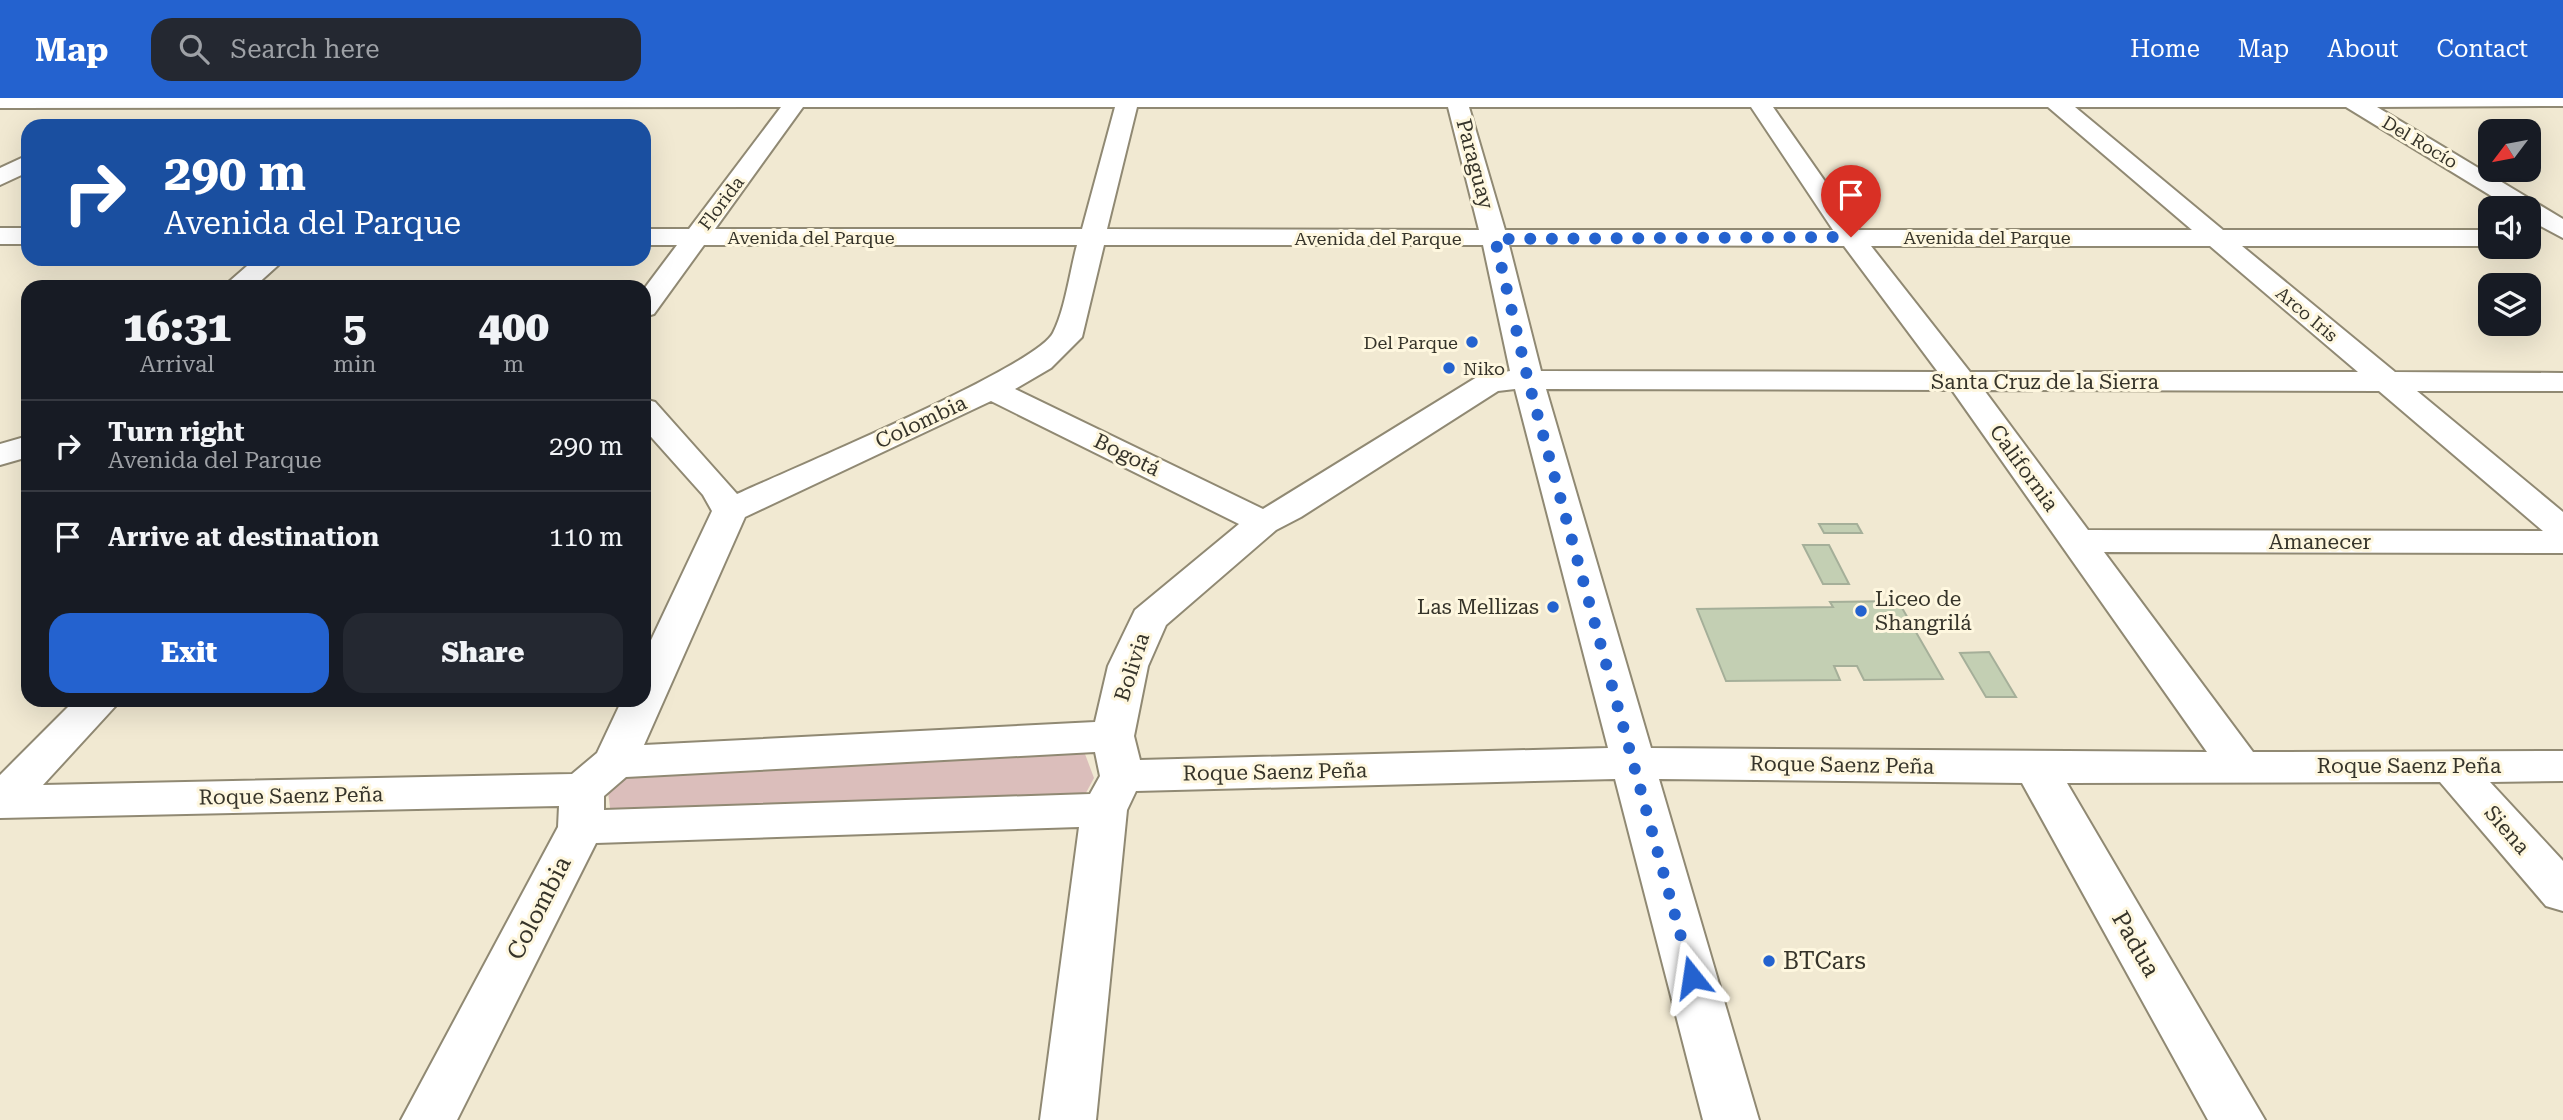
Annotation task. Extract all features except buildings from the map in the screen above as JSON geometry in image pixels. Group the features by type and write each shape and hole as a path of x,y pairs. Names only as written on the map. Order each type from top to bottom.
{"street":[{"name":"California","path":"1757,99 1851,237 1962,382 2241,767"},
{"name":"Del Rocío","path":"2350,99 2507,196"},
{"path":"102,119 135,100"},
{"path":"446,119 469,100"},
{"name":"Florida","path":"651,298 798,100"},
{"name":"Colombia","path":"651,682 730,511 991,389 1040,362 1067,337 1127,100"},
{"name":"Paraguay","path":"1457,100 1495,239 1528,380 1731,1120"},
{"name":"Arco Iris","path":"2053,100 2563,530"},
{"path":"0,102 2563,100"},
{"path":"0,178 21,166"},
{"name":"Del Rocío","path":"2541,217 2563,230"},
{"path":"0,236 21,236"},
{"name":"Avenida del Parque","path":"651,237 2478,238"},
{"path":"2541,238 2563,238"},
{"path":"246,280 263,266"},
{"name":"Santa Cruz de la Sierra","path":"1528,380 2563,382"},
{"name":"Bolivia","path":"1068,1120 1128,666 1149,619 1263,522 1289,510 1488,384 1528,380"},
{"name":"Bogotá","path":"991,389 1263,522"},
{"path":"651,420 717,490 730,511"},
{"path":"0,456 21,448"},
{"name":"Amanecer","path":"2076,541 2563,542"},
{"path":"0,802 93,707"},
{"name":"Colombia","path":"429,1120 592,793 639,707"},
{"name":"Roque Saenz Peña","path":"0,802 592,793 1113,774 1635,763 2036,768 2563,766"},
{"name":"Siena","path":"2451,766 2563,893"},
{"name":"Padua","path":"2036,768 2237,1120"},
{"name":"Roque Saenz Peña","path":"592,793 1113,774"}],"shaded area":[{"path":"1085,754 1094,778 1081,802 611,815 608,792 636,771"}],"place":[{"name":"Del Parque","path":"1472,342"},
{"name":"Niko","path":"1449,368"},
{"name":"Las Mellizas","path":"1553,607"},
{"name":"Liceo de Shangrilá","path":"1861,611"},
{"name":"BTCars","path":"1769,961"}],"route":[{"path":"1692,977 1528,380 1495,239 1851,237"}]}
